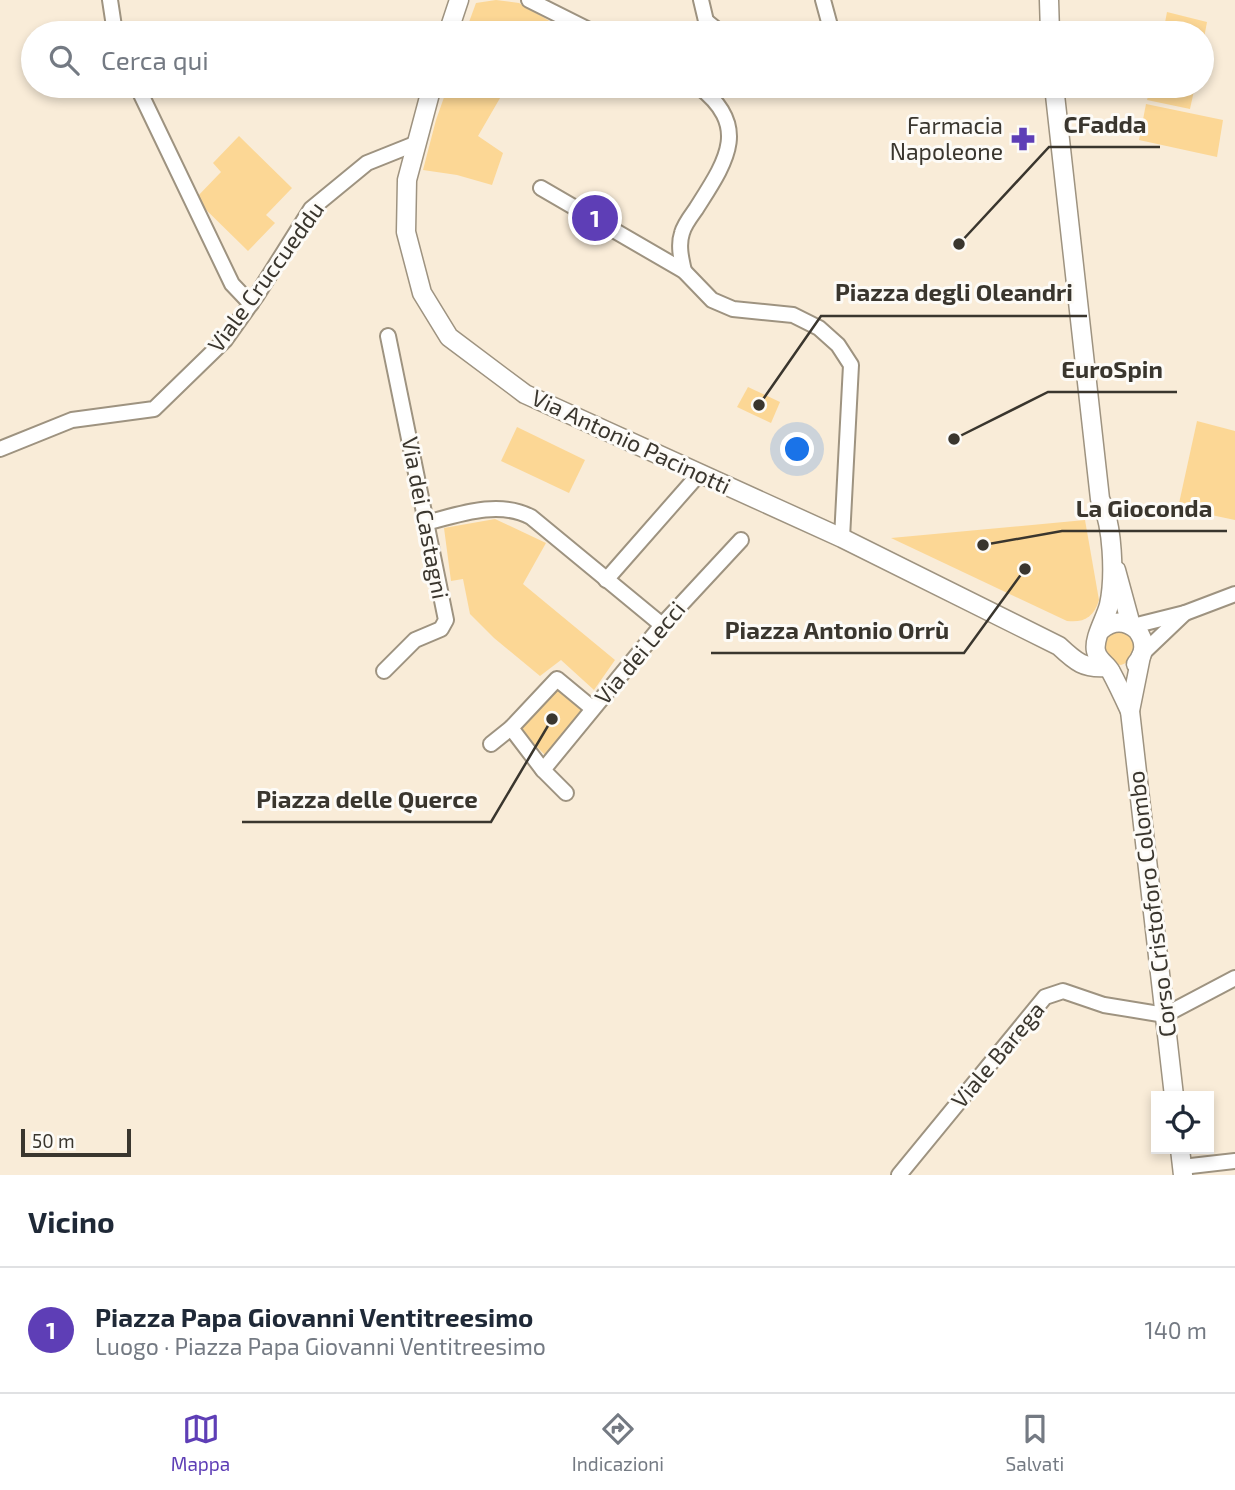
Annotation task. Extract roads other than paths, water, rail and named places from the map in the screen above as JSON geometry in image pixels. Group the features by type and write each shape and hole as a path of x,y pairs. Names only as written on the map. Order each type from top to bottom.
{"street":[{"path":"110,0 113,21"},
{"path":"452,21 459,0"},
{"path":"529,0 571,21"},
{"path":"701,0 705,21"},
{"path":"823,0 829,21"},
{"path":"144,98 232,284 251,304"},
{"name":"Via Antonio Pacinotti","path":"429,98 407,180 406,232 422,293 449,337 525,394 842,538 1059,646 1074,661 1091,668 1108,667"},
{"path":"684,271 680,250 682,231 722,168 729,142 726,115 712,98"},
{"path":"1055,98 1100,499 1107,513 1111,554 1110,603 1099,633"},
{"path":"1064,98 1112,508 1107,513"},
{"name":"Viale Cruccueddu","path":"0,449 72,420 154,409 225,340 311,209 367,163 417,142"},
{"path":"541,188 684,271 712,300 733,309 793,315 819,328 838,345 851,365 842,538"},
{"name":"Via dei Castagni","path":"384,671 415,640 441,629 446,620 388,336"},
{"path":"606,580 700,473"},
{"path":"426,523 484,510 511,508 531,517 662,625"},
{"name":"Via dei Lecci","path":"543,770 662,625 741,540"},
{"path":"1111,554 1132,625 1141,635 1142,655"},
{"path":"1059,646 1082,646 1115,622 1132,625 1185,613 1235,594"},
{"path":"1108,667 1124,670 1137,663 1185,613"},
{"name":"Corso Cristoforo Colombo","path":"1099,633 1096,652 1108,667 1130,711"},
{"name":"Corso Cristoforo Colombo","path":"1142,655 1130,711 1173,1091"},
{"path":"491,744 511,728 557,680 592,708"},
{"path":"511,728 543,770 566,793"},
{"path":"1165,1015 1235,978"},
{"name":"Viale Barega","path":"899,1175 1045,997 1063,991 1104,1005 1165,1015"},
{"path":"1182,1171 1235,1161"}],"place":[{"name":"Farmacia Napoleone","path":"1023,139"},
{"name":"Piazza Papa Giovanni Ventitreesimo","path":"595,218"},
{"name":"CFadda","path":"959,244"},
{"name":"Piazza degli Oleandri","path":"759,405"},
{"name":"EuroSpin","path":"954,439"},
{"name":"La Gioconda","path":"983,545"},
{"name":"Piazza Antonio Orrù","path":"1025,569"},
{"name":"Piazza delle Querce","path":"552,719"}]}
